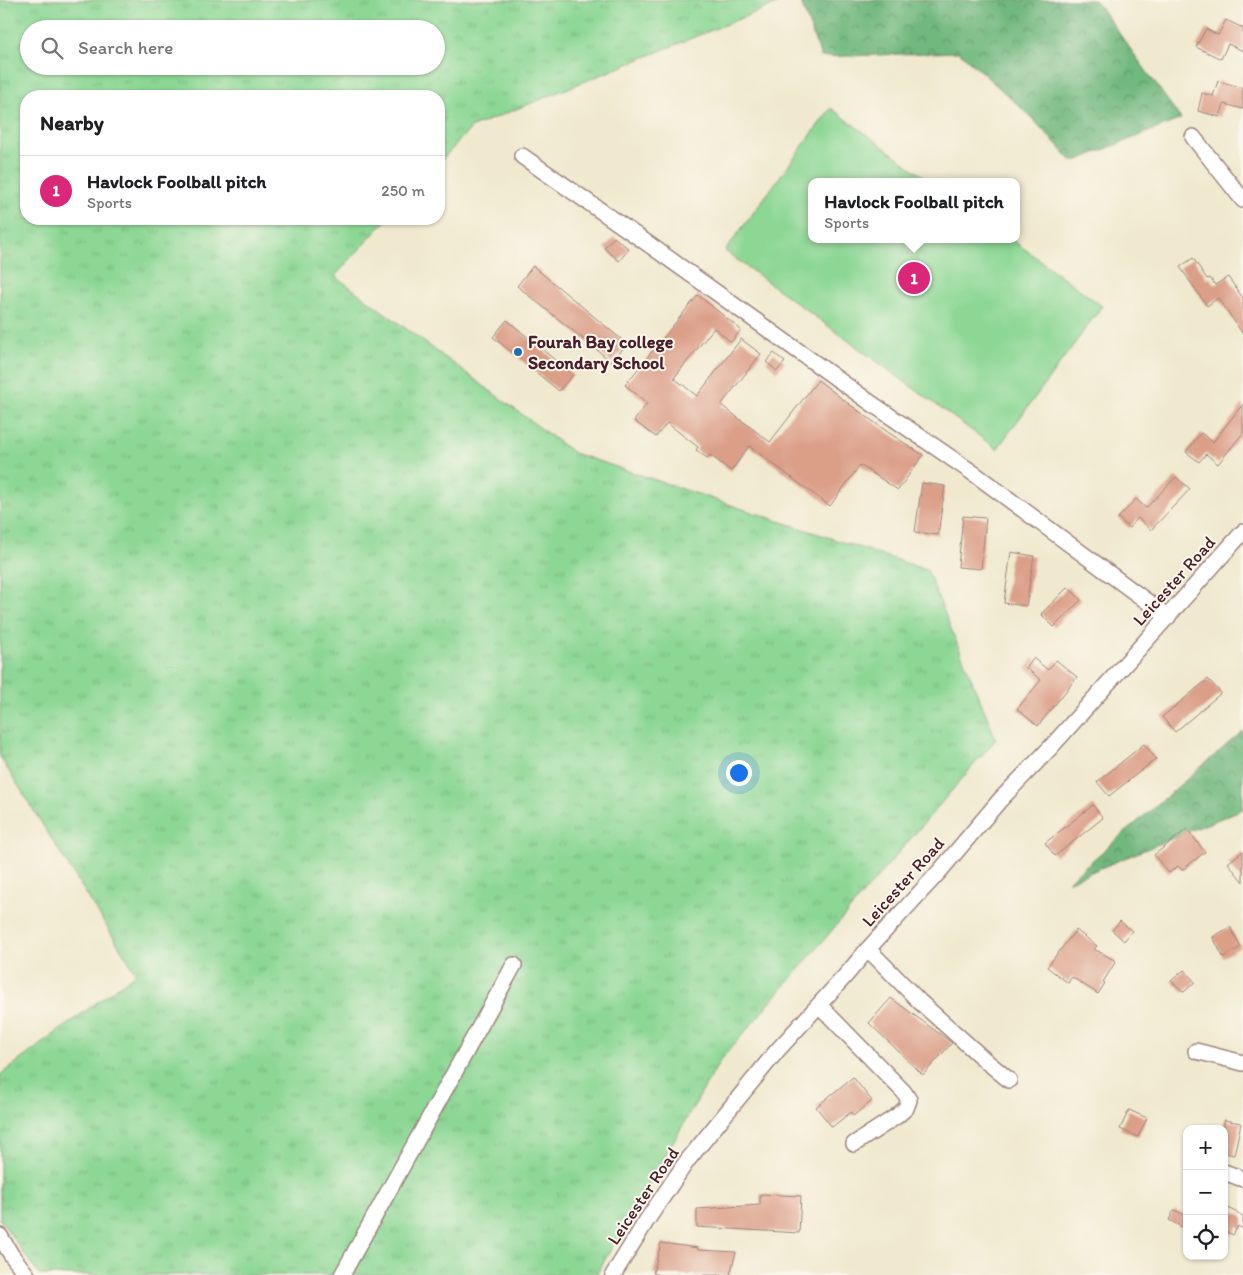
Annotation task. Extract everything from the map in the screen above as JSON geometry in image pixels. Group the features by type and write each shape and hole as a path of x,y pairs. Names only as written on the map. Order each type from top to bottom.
{"street":[{"path":"1194,137 1243,200"},
{"path":"522,156 976,475 1168,617"},
{"name":"Leicester Road","path":"613,1275 687,1161 776,1052 939,872 1000,800 1052,747 1243,532"},
{"path":"868,949 920,1002 1009,1080"},
{"path":"342,1275 514,965"},
{"path":"819,1005 904,1092 909,1100 906,1108 897,1116 854,1144"},
{"path":"1196,1051 1243,1063"},
{"path":"1228,1173 1243,1179"},
{"path":"0,1236 12,1256 27,1275"}],"green space":[{"path":"0,0 786,0 472,127 445,156 445,90 20,90 20,225 382,225 335,276 574,453 927,570 996,739 720,1061 596,1275 39,1275 0,1219 0,1075 136,973 0,757"},
{"path":"800,0 1095,0 1181,119 1073,162 1027,113 959,52 821,57"},
{"path":"831,108 926,178 808,178 808,243 1016,243 1102,306 997,449 725,251"},
{"path":"1243,731 1243,809 1067,882"}],"building":[{"path":"1226,20 1243,28 1243,51 1228,44 1221,59 1196,47 1206,29 1218,35"},
{"path":"1218,81 1243,88 1243,109 1224,104 1220,117 1198,111 1202,93 1213,96"},
{"path":"614,237 629,249 619,261 604,248"},
{"path":"1193,258 1207,279 1210,278 1215,285 1228,277 1243,298 1243,334 1218,298 1207,306 1180,267"},
{"path":"533,266 627,344 612,362 517,286"},
{"path":"698,295 741,330 731,342 714,328 674,378 697,396 741,339 761,354 721,405 770,442 818,380 889,433 923,455 898,490 860,465 830,506 749,446 731,471 710,455 707,458 696,450 698,447 667,423 656,437 634,421 647,403 625,385"},
{"path":"507,320 573,375 559,391 493,337"},
{"path":"774,353 785,362 777,371 766,362"},
{"path":"1243,404 1243,433 1218,464 1206,454 1199,462 1186,452 1201,433 1213,442"},
{"path":"1176,477 1190,489 1151,530 1138,518 1129,528 1118,518 1136,499 1146,508"},
{"path":"922,483 945,486 938,535 915,532"},
{"path":"963,516 986,518 981,569 958,567"},
{"path":"1011,552 1034,556 1026,606 1004,603"},
{"path":"1068,587 1081,600 1054,627 1041,614"},
{"path":"1033,658 1048,670 1056,660 1077,677 1038,726 1017,709 1041,680 1026,668"},
{"path":"1208,679 1221,693 1175,732 1162,717"},
{"path":"1144,744 1156,759 1109,796 1097,782"},
{"path":"1093,805 1103,818 1055,856 1045,843"},
{"path":"1187,829 1205,852 1182,870 1178,866 1169,873 1154,855"},
{"path":"1243,851 1243,882 1228,863"},
{"path":"1120,921 1132,931 1124,941 1112,930"},
{"path":"1230,927 1241,947 1223,957 1213,937"},
{"path":"1076,930 1097,946 1094,949 1116,961 1098,994 1072,977 1068,983 1047,967"},
{"path":"1184,970 1195,982 1184,992 1171,981"},
{"path":"891,998 952,1043 923,1075 869,1023"},
{"path":"853,1077 872,1101 853,1116 851,1112 832,1127 816,1107"},
{"path":"1129,1110 1147,1118 1138,1137 1120,1129"},
{"path":"1224,1120 1241,1123 1234,1155 1228,1154 1228,1125 1224,1125"},
{"path":"760,1194 801,1196 799,1233 697,1227 697,1209 760,1205"},
{"path":"1228,1208 1243,1216 1243,1229 1238,1226 1233,1235 1228,1232"},
{"path":"1174,1210 1183,1214 1183,1228 1169,1220"},
{"path":"661,1243 698,1248 698,1250 736,1252 730,1275 659,1275 653,1273"}],"place":[{"name":"Havlock Foolball pitch","path":"914,278"},
{"name":"Fourah Bay college Secondary School","path":"518,352"}]}
